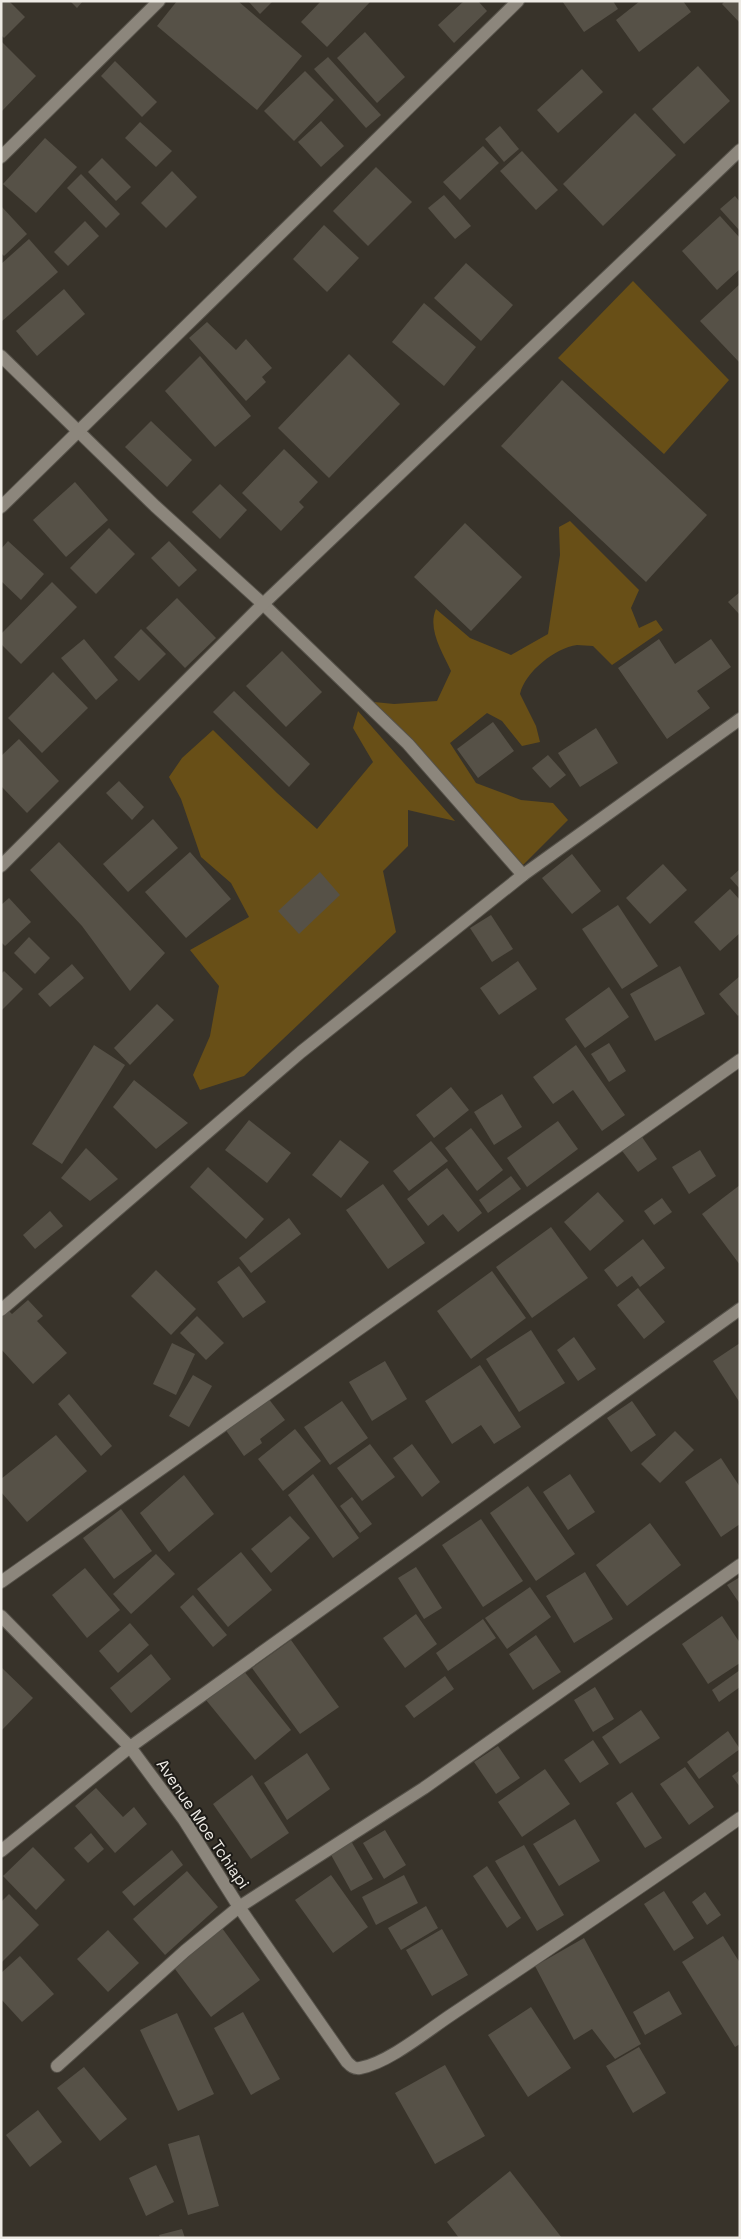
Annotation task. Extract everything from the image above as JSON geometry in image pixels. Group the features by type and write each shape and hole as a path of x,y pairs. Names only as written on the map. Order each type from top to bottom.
{"street":[{"path":"1,156 159,1"},
{"path":"1,507 518,1"},
{"path":"1,866 263,604 740,150"},
{"path":"1,356 155,506 263,604 408,744 523,875"},
{"path":"1,1310 300,1052 523,875 740,719"},
{"path":"1,1582 740,1060"},
{"path":"1,1851 130,1747 740,1309"},
{"path":"57,2066 185,1951 239,1907 424,1788 740,1565"},
{"name":"Avenue Moe Tchiapi","path":"1,1616 130,1747 184,1820 239,1907 347,2062 355,2068 362,2068 424,2035 619,1903 740,1818"}],"shaded area":[{"path":"633,281 729,380 664,454 558,358"},
{"path":"570,521 639,590 631,608 639,628 656,620 663,630 612,665 593,646 579,645 568,647 542,662 528,677 520,694 536,726 540,742 522,746 502,721 487,713 450,743 476,783 521,800 553,803 568,820 523,865 374,702 394,704 437,701 451,671 440,649 433,625 436,609 470,638 511,655 548,634 560,555 559,527"},
{"path":"358,711 455,821 408,810 408,846 383,871 396,932 244,1076 200,1090 193,1075 210,1036 219,986 190,950 249,917 231,883 201,857 181,799 169,777 182,758 213,730 277,793 317,829 373,762 353,728"}],"building":[{"path":"1,1 9,1 25,17 4,38 1,35"},
{"path":"70,1 83,1 77,8"},
{"path":"177,1 238,1 302,56 257,110 157,26"},
{"path":"248,1 273,1 260,14"},
{"path":"321,1 371,1 327,47 301,22"},
{"path":"464,1 478,1 487,11 454,43 438,25"},
{"path":"562,1 613,1 618,9 584,32"},
{"path":"640,1 683,1 691,12 639,52 616,20"},
{"path":"725,1 740,1 740,23 722,4"},
{"path":"365,32 405,77 377,103 337,58"},
{"path":"1,41 36,76 1,112"},
{"path":"328,57 381,115 366,128 314,69"},
{"path":"115,61 157,102 142,117 101,76"},
{"path":"698,66 730,101 684,144 652,109"},
{"path":"582,69 603,92 558,133 537,110"},
{"path":"305,71 334,100 294,141 264,111"},
{"path":"635,113 676,155 603,226 563,184"},
{"path":"321,121 344,146 321,167 298,142"},
{"path":"140,122 172,151 156,167 125,138"},
{"path":"500,126 519,149 504,162 485,139"},
{"path":"45,138 77,167 36,213 3,184"},
{"path":"483,146 499,163 460,200 443,182"},
{"path":"522,151 558,190 536,210 500,171"},
{"path":"102,158 131,187 116,201 88,172"},
{"path":"376,167 412,202 368,246 333,211"},
{"path":"172,171 197,197 166,228 141,203"},
{"path":"81,174 120,214 106,228 67,188"},
{"path":"444,195 471,226 455,239 428,208"},
{"path":"735,196 740,202 740,231 720,209"},
{"path":"1,206 27,234 4,256 1,253"},
{"path":"720,216 740,238 740,269 717,290 682,251"},
{"path":"85,221 99,236 68,266 54,252"},
{"path":"324,225 359,258 327,292 293,259"},
{"path":"29,239 58,272 1,322 1,264"},
{"path":"466,263 513,305 481,341 434,298"},
{"path":"740,284 740,363 700,321"},
{"path":"64,289 85,314 37,356 16,331"},
{"path":"424,303 476,347 444,386 392,342"},
{"path":"207,322 236,350 246,339 272,368 262,377 266,382 246,401 189,338"},
{"path":"349,354 400,404 329,478 278,428"},
{"path":"200,356 251,416 215,447 165,391"},
{"path":"562,380 707,515 646,582 501,446"},
{"path":"151,421 192,460 167,487 125,447"},
{"path":"284,449 318,482 299,502 304,507 281,531 242,493"},
{"path":"75,482 108,520 66,557 33,520"},
{"path":"220,484 247,510 220,539 192,512"},
{"path":"465,523 522,577 471,631 414,577"},
{"path":"109,528 135,554 96,594 70,568"},
{"path":"8,541 44,574 21,600 1,581 1,549"},
{"path":"169,541 197,570 179,587 151,558"},
{"path":"52,582 77,607 21,664 1,644 1,634"},
{"path":"740,592 740,615 728,602"},
{"path":"177,598 216,638 185,668 146,628"},
{"path":"141,629 166,654 139,681 114,657"},
{"path":"84,639 118,680 96,700 61,658"},
{"path":"659,639 675,664 711,639 731,667 697,691 710,708 667,739 618,668"},
{"path":"282,651 322,692 286,727 246,686"},
{"path":"53,672 88,708 42,753 8,718"},
{"path":"234,691 310,764 289,787 213,712"},
{"path":"493,722 514,751 478,778 457,749"},
{"path":"596,728 618,763 580,787 558,753"},
{"path":"19,739 59,781 27,813 1,786 1,756"},
{"path":"548,755 566,775 550,788 532,768"},
{"path":"119,781 144,807 132,820 106,793"},
{"path":"153,819 178,848 128,892 103,864"},
{"path":"59,842 165,953 130,991 82,926 30,870"},
{"path":"190,852 231,899 186,938 145,892"},
{"path":"572,854 601,891 572,914 542,878"},
{"path":"663,864 687,890 650,924 626,898"},
{"path":"740,869 740,889 730,878"},
{"path":"320,872 340,895 299,934 278,911"},
{"path":"730,889 740,900 740,933 720,951 694,922"},
{"path":"9,898 31,922 5,946 1,942 1,905"},
{"path":"618,905 658,966 622,989 582,929"},
{"path":"491,915 513,949 492,962 470,928"},
{"path":"29,937 50,958 35,974 14,953"},
{"path":"518,961 537,989 499,1015 480,988"},
{"path":"72,964 84,978 50,1007 38,994"},
{"path":"680,966 705,1014 655,1041 630,994"},
{"path":"4,971 23,989 1,1011 1,974"},
{"path":"740,976 740,1014 738,1016 719,994"},
{"path":"609,987 629,1017 585,1048 565,1019"},
{"path":"157,1004 174,1020 130,1065 114,1048"},
{"path":"609,1043 626,1071 609,1082 591,1054"},
{"path":"94,1045 125,1065 62,1164 32,1144"},
{"path":"576,1045 625,1115 602,1131 573,1090 553,1104 533,1077"},
{"path":"134,1080 188,1123 156,1149 113,1107"},
{"path":"451,1087 469,1110 434,1138 416,1115"},
{"path":"502,1094 522,1127 494,1145 474,1112"},
{"path":"249,1120 291,1153 267,1183 225,1150"},
{"path":"558,1121 578,1149 527,1187 507,1158"},
{"path":"471,1128 503,1170 477,1191 445,1148"},
{"path":"640,1134 657,1159 638,1172 620,1148"},
{"path":"340,1140 369,1162 341,1198 312,1175"},
{"path":"431,1141 448,1161 409,1191 393,1171"},
{"path":"86,1148 118,1179 90,1201 61,1178"},
{"path":"700,1150 716,1176 689,1194 672,1167"},
{"path":"208,1167 264,1219 246,1239 190,1187"},
{"path":"447,1168 482,1213 458,1232 443,1214 428,1226 407,1199"},
{"path":"511,1176 521,1189 488,1213 479,1200"},
{"path":"383,1184 425,1243 388,1269 346,1210"},
{"path":"740,1185 740,1265 702,1214"},
{"path":"598,1192 624,1221 590,1251 564,1222"},
{"path":"662,1198 672,1212 654,1225 644,1211"},
{"path":"50,1211 63,1226 35,1249 23,1235"},
{"path":"289,1218 301,1234 251,1273 239,1258"},
{"path":"551,1227 588,1278 532,1318 496,1267"},
{"path":"643,1239 665,1268 640,1287 632,1276 617,1287 604,1270"},
{"path":"239,1266 266,1302 243,1318 217,1282"},
{"path":"156,1270 196,1309 171,1335 131,1296"},
{"path":"492,1271 526,1318 471,1359 437,1311"},
{"path":"638,1288 665,1322 644,1339 617,1305"},
{"path":"28,1300 43,1316 37,1321 67,1353 33,1384 1,1349 1,1315 7,1309 12,1314"},
{"path":"197,1316 224,1343 206,1360 180,1333"},
{"path":"531,1330 565,1383 519,1412 486,1359"},
{"path":"574,1337 596,1369 578,1381 557,1350"},
{"path":"172,1343 195,1354 176,1395 153,1384"},
{"path":"740,1343 740,1403 713,1361"},
{"path":"385,1361 407,1399 372,1421 349,1382"},
{"path":"480,1365 521,1427 494,1444 481,1425 452,1444 425,1401"},
{"path":"193,1375 212,1386 189,1427 169,1416"},
{"path":"69,1394 112,1446 101,1456 58,1404"},
{"path":"268,1398 285,1420 260,1439 262,1443 244,1456 225,1429"},
{"path":"342,1401 368,1438 330,1465 304,1427"},
{"path":"632,1401 656,1435 631,1452 607,1418"},
{"path":"295,1429 321,1461 283,1491 258,1459"},
{"path":"675,1431 694,1450 660,1483 641,1464"},
{"path":"56,1435 87,1471 27,1522 1,1492 1,1479"},
{"path":"370,1444 395,1477 362,1501 337,1468"},
{"path":"412,1444 440,1482 422,1497 393,1458"},
{"path":"721,1458 740,1487 740,1524 721,1537 685,1482"},
{"path":"313,1474 359,1538 333,1558 288,1495"},
{"path":"570,1474 595,1512 568,1530 543,1492"},
{"path":"184,1475 214,1514 169,1552 140,1513"},
{"path":"528,1486 575,1554 536,1581 490,1513"},
{"path":"352,1497 372,1524 360,1533 340,1506"},
{"path":"121,1509 152,1551 114,1579 83,1538"},
{"path":"290,1516 310,1538 271,1573 251,1549"},
{"path":"481,1519 523,1581 483,1607 442,1545"},
{"path":"650,1523 681,1565 627,1606 596,1565"},
{"path":"241,1552 272,1590 228,1627 197,1589"},
{"path":"156,1554 175,1574 131,1614 113,1594"},
{"path":"416,1567 442,1608 424,1619 398,1578"},
{"path":"85,1568 120,1610 87,1638 52,1595"},
{"path":"585,1572 613,1619 574,1643 546,1596"},
{"path":"740,1577 740,1604 727,1585"},
{"path":"530,1587 551,1617 507,1649 485,1618"},
{"path":"193,1595 227,1635 213,1647 180,1607"},
{"path":"416,1614 437,1644 405,1668 383,1638"},
{"path":"722,1616 740,1643 740,1663 708,1684 682,1644"},
{"path":"483,1619 496,1638 448,1671 436,1653"},
{"path":"130,1623 149,1645 118,1673 99,1651"},
{"path":"536,1635 561,1672 533,1690 509,1654"},
{"path":"291,1640 339,1707 300,1734 252,1668"},
{"path":"151,1654 171,1679 131,1713 110,1688"},
{"path":"1,1667 33,1698 1,1731"},
{"path":"243,1670 291,1730 255,1760 206,1700"},
{"path":"740,1670 740,1687 719,1702 712,1690"},
{"path":"445,1676 454,1689 414,1718 405,1706"},
{"path":"595,1687 614,1719 593,1732 574,1700"},
{"path":"641,1710 660,1738 620,1764 602,1737"},
{"path":"728,1731 740,1749 699,1779 687,1762"},
{"path":"593,1740 609,1764 580,1783 564,1760"},
{"path":"498,1746 520,1778 496,1794 474,1762"},
{"path":"307,1753 330,1789 287,1820 264,1783"},
{"path":"685,1767 714,1807 689,1825 660,1784"},
{"path":"545,1769 570,1804 522,1837 498,1802"},
{"path":"740,1770 740,1787 732,1776"},
{"path":"252,1775 289,1833 251,1859 213,1804"},
{"path":"96,1788 123,1817 134,1807 147,1824 115,1853 75,1806"},
{"path":"632,1792 662,1838 645,1848 616,1803"},
{"path":"575,1819 600,1861 559,1886 533,1844"},
{"path":"385,1830 406,1865 384,1879 363,1843"},
{"path":"91,1833 104,1849 88,1863 74,1848"},
{"path":"351,1841 373,1879 351,1891 330,1853"},
{"path":"524,1845 564,1915 537,1931 495,1861"},
{"path":"33,1847 65,1880 36,1910 3,1876"},
{"path":"172,1850 183,1865 134,1906 122,1892"},
{"path":"487,1866 521,1918 507,1928 473,1876"},
{"path":"187,1871 218,1907 165,1955 133,1919"},
{"path":"331,1875 368,1927 333,1953 295,1900"},
{"path":"404,1875 418,1903 376,1925 362,1897"},
{"path":"664,1891 694,1938 674,1951 644,1904"},
{"path":"705,1892 721,1915 707,1925 692,1902"},
{"path":"9,1894 39,1925 1,1963 1,1902"},
{"path":"426,1906 438,1928 401,1950 388,1928"},
{"path":"222,1928 260,1980 211,2017 172,1965"},
{"path":"442,1929 468,1975 432,1996 406,1950"},
{"path":"108,1930 139,1963 108,1992 77,1959"},
{"path":"723,1936 740,1963 740,2044 735,2047 682,1962"},
{"path":"584,1938 641,2044 615,2059 592,2029 574,2040 535,1966"},
{"path":"20,1956 54,1994 22,2022 1,1999 1,1973"},
{"path":"669,1991 682,2014 645,2035 633,2012"},
{"path":"531,2007 571,2068 528,2097 488,2035"},
{"path":"243,2012 280,2079 251,2095 214,2028"},
{"path":"177,2013 214,2094 178,2111 140,2030"},
{"path":"639,2047 666,2093 633,2113 606,2066"},
{"path":"445,2065 485,2136 435,2164 395,2093"},
{"path":"84,2067 127,2119 100,2141 57,2088"},
{"path":"38,2110 62,2142 30,2167 6,2135"},
{"path":"199,2135 219,2206 188,2215 168,2144"},
{"path":"156,2165 174,2202 146,2216 129,2178"},
{"path":"510,2171 562,2238 459,2238 447,2222"},
{"path":"182,2229 185,2238 160,2238 159,2235"}]}
